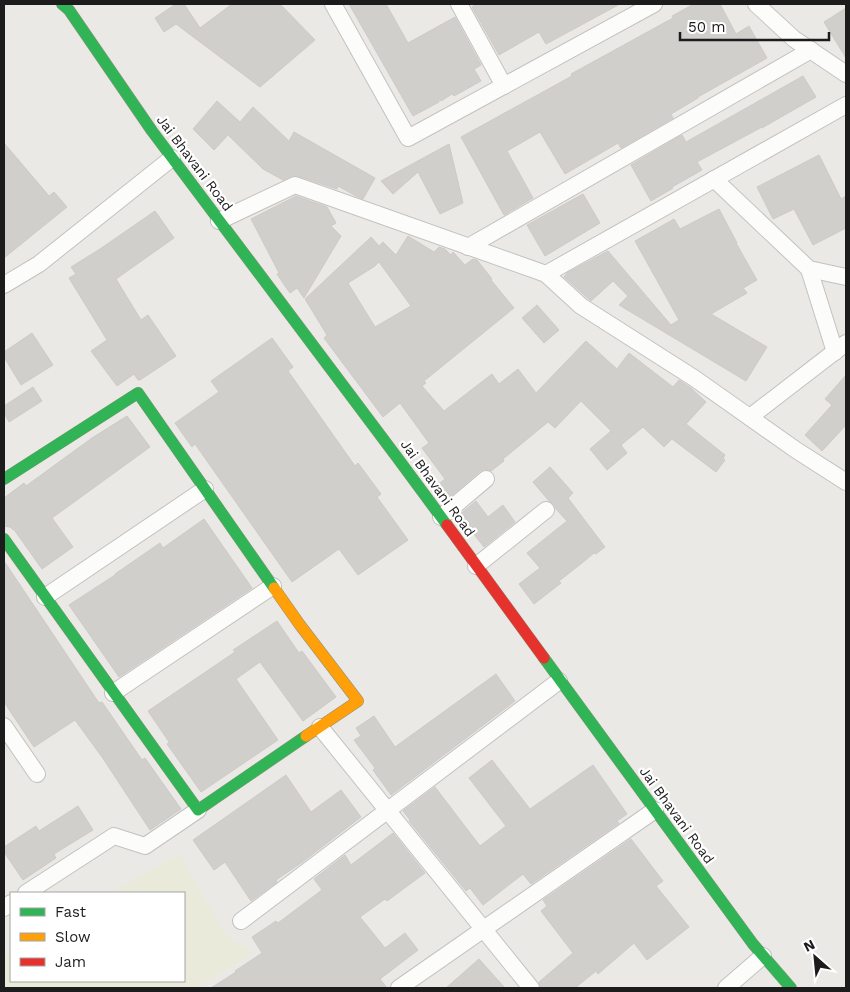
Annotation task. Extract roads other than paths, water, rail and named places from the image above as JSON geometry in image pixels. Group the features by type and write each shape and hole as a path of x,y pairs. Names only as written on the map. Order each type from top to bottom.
{"street":[{"name":"Jai Bhavani Road","path":"62,4 69,10 152,131 441,517 753,944 790,988"},
{"path":"333,4 408,138 654,4"},
{"path":"459,4 504,86"},
{"path":"756,4 794,39 846,74"},
{"path":"468,247 811,50"},
{"path":"546,274 846,106"},
{"path":"4,285 39,264 172,158"},
{"path":"714,179 809,269 840,348 750,417"},
{"path":"219,221 295,185 546,274 581,306 694,378 796,450 846,482"},
{"path":"809,269 846,277"},
{"path":"4,479 138,393 272,586 358,701 145,846 114,836 28,892"},
{"path":"441,517 486,479"},
{"path":"45,597 205,490"},
{"path":"476,566 546,510"},
{"path":"4,539 198,810"},
{"path":"113,693 272,586"},
{"path":"241,922 560,681"},
{"path":"4,726 37,774"},
{"path":"320,727 532,988"},
{"path":"399,988 654,810"},
{"path":"726,988 763,956"}]}
